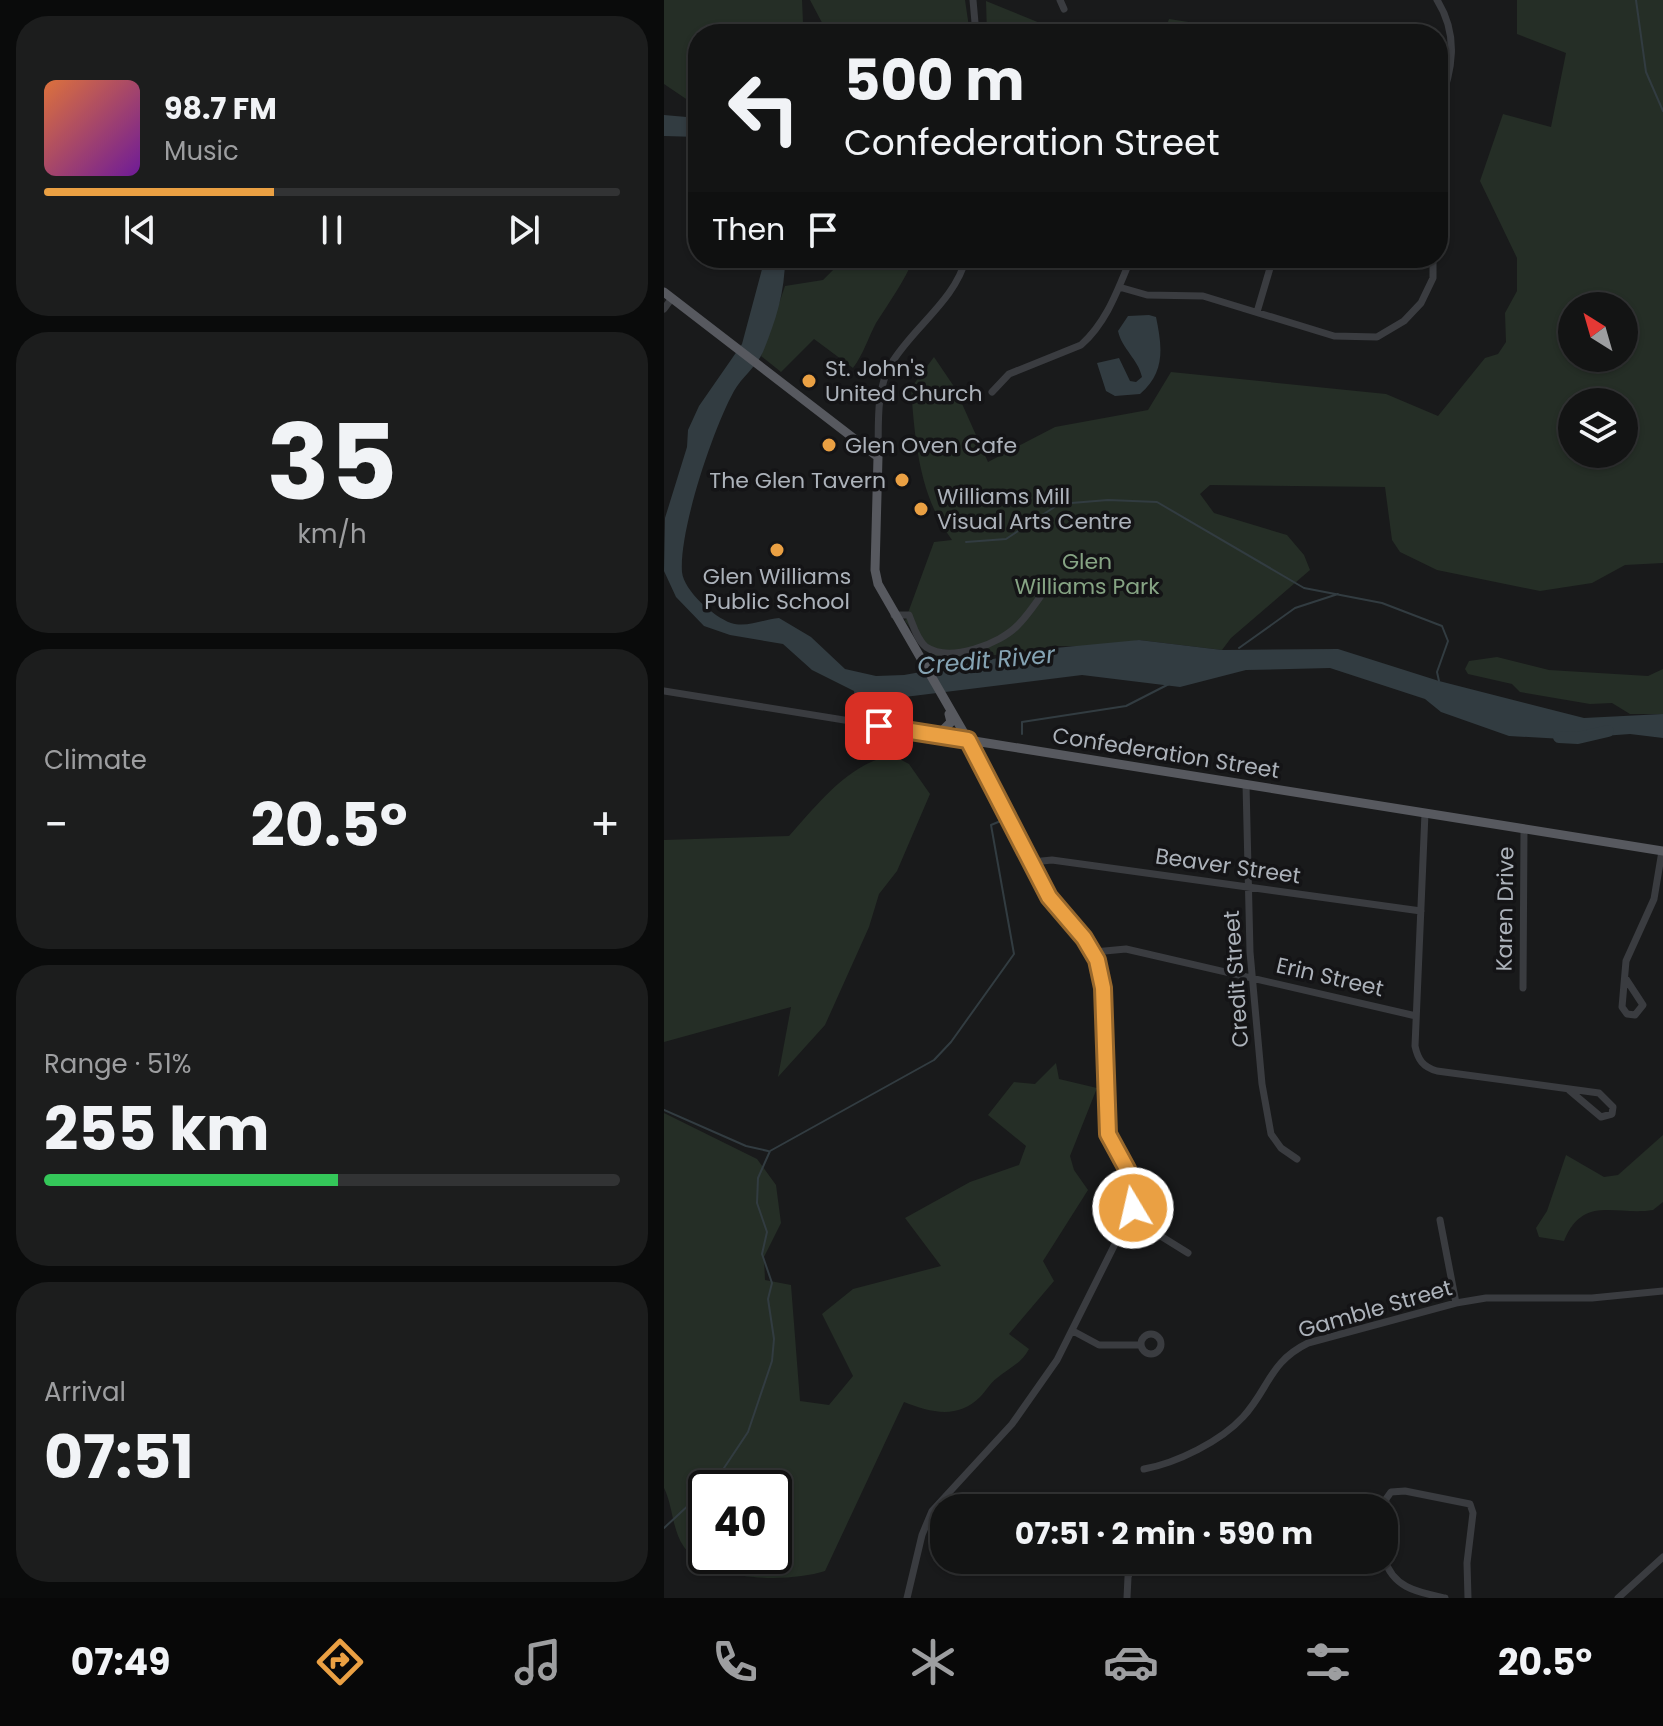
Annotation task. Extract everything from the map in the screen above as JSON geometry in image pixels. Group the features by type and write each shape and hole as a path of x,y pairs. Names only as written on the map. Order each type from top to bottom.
{"main road":[{"path":"668,295 878,457 875,570 878,584 968,740"},
{"path":"938,735 951,722 944,699"},
{"name":"Confederation Street","path":"968,740 1663,851"}],"street":[{"path":"973,0 975,24"},
{"path":"1060,0 1064,9"},
{"path":"1437,0 1445,24"},
{"path":"1448,34 1453,49 1448,83"},
{"path":"878,457 880,396 889,367 962,276 964,268"},
{"path":"992,392 1009,374 1081,345 1101,325 1127,268"},
{"path":"1257,312 1270,268"},
{"path":"1119,287 1147,295 1203,296 1334,336 1377,337 1404,321 1421,303 1433,278 1433,268"},
{"path":"664,309 668,295"},
{"path":"894,615 909,615 924,645 936,652 968,651 1005,636 1018,625 1052,580"},
{"name":"Confederation Street","path":"664,691 968,740"},
{"path":"907,1598 922,1535 932,1511 1012,1424 1073,1331 1130,1217 1133,1192 1127,1169 1108,1134 1103,983 1094,952 1049,897 968,740"},
{"name":"Credit Street","path":"1246,784 1247,887 1268,1123 1281,1148 1297,1159"},
{"path":"1425,813 1415,1046 1420,1061 1437,1071 1599,1093 1613,1107 1612,1114 1601,1117 1569,1090"},
{"name":"Karen Drive","path":"1523,988 1524,830"},
{"path":"1626,979 1643,1005 1635,1015 1627,1014 1622,1007 1629,953 1654,899 1663,851"},
{"name":"Beaver Street","path":"1032,862 1052,860 1421,911"},
{"name":"Erin Street","path":"1094,952 1126,949 1416,1016"},
{"path":"1130,1217 1188,1253"},
{"path":"1440,1220 1456,1303"},
{"name":"Gamble Street","path":"1144,1469 1170,1462 1236,1423 1249,1409 1272,1370 1299,1347 1456,1303 1486,1298 1592,1298 1663,1291"},
{"path":"1073,1331 1099,1345 1141,1345"},
{"path":"1390,1494 1405,1491 1470,1504 1473,1513 1467,1563 1468,1598"},
{"path":"1623,1596 1663,1557"},
{"path":"1127,1598 1129,1574"},
{"path":"1393,1574 1410,1590 1445,1598"}],"green space":[{"path":"664,0 802,0 804,24 688,24 688,100 664,84"},
{"path":"810,0 965,0 969,24 823,24"},
{"name":"Glen Williams Park","path":"1517,0 1663,0 1663,563 1625,565 1592,583 1540,591 1437,570 1400,552 1392,540 1385,487 1210,485 1200,494 1214,513 1287,535 1304,555 1310,570 1231,638 1222,650 1139,640 1107,647 1054,646 1014,654 934,658 905,621 934,542 952,540 932,505 914,428 911,388 934,357 955,388 988,462 1055,427 1148,410 1171,372 1386,394 1438,416 1485,358 1498,354 1506,342 1505,313 1517,291 1517,258 1480,181 1503,114 1551,127 1566,53 1517,34"},
{"path":"986,1 1042,24 987,24"},
{"path":"1169,19 1201,24 1167,24"},
{"path":"835,268 909,268 853,368 814,339 781,372 761,356 785,286 823,280"},
{"path":"1497,657 1549,670 1648,676 1663,669 1663,714 1630,714 1612,703 1590,704 1520,692 1512,684 1468,674 1465,669 1469,661"},
{"path":"892,755 909,764 930,794 897,871 879,894 869,927 825,1025 778,1077 791,1007 664,1042 664,840 789,836 848,776 861,767"},
{"path":"1056,1063 1059,1079 1097,1088 1070,1156 1074,1170 1088,1190 1043,1261 1054,1281 1009,1334 1029,1349 1026,1354 980,1397 962,1409 933,1411 904,1402 825,1571 770,1578 735,1574 792,1574 792,1470 688,1470 688,1551 680,1540 664,1488 664,1113 757,1159 776,1185 781,1223 764,1257 765,1280 791,1285 800,1401 829,1405 853,1376 822,1314 853,1289 941,1266 905,1218 970,1182 1019,1165 1026,1146 988,1115 1014,1082 1035,1084"},
{"path":"1663,1135 1663,1202 1653,1210 1591,1212 1572,1226 1564,1241 1539,1237 1536,1228 1547,1211 1566,1155 1604,1177 1618,1175"}],"shaded area":[{"path":"664,115 688,117 688,137 664,136"},
{"name":"Credit River","path":"762,268 784,268 772,329 757,362 734,391 717,429 686,531 684,579 701,602 731,623 779,618 811,637 845,669 876,676 904,675 1055,648 1139,640 1222,650 1338,649 1439,681 1584,718 1663,714 1663,738 1630,734 1563,739 1509,736 1441,712 1425,699 1330,668 1246,670 1180,687 1082,675 856,703 854,691 812,670 783,644 730,635 704,626 676,597 664,571 665,518 687,447 688,430 699,406 742,344"},
{"path":"1128,316 1156,317 1160,338 1158,368 1140,394 1115,396 1106,391 1097,363 1119,358 1130,381 1136,382 1142,377 1118,331"}],"waterway":[{"path":"1636,0 1646,72 1663,111"},
{"path":"966,542 1006,539 1059,504 1108,500 1157,502 1304,588 1382,603 1442,626 1448,641 1437,672 1439,681"},
{"path":"1239,648 1295,608 1338,594"},
{"path":"1022,734 1022,722 1126,706 1169,684"},
{"name":"Credit River","path":"1559,737 1578,738 1608,731"},
{"path":"723,1470 748,1432 772,1361 774,1339 768,1299 772,1283 762,1254 767,1232 757,1203 758,1178 770,1151 934,1060 951,1042 1014,954 991,825 1003,820"},
{"path":"664,1110 746,1146 768,1151"},
{"path":"664,1528 688,1506"}],"place":[{"name":"St. John's United Church","path":"809,381"},
{"name":"Glen Oven Cafe","path":"829,445"},
{"name":"The Glen Tavern","path":"902,480"},
{"name":"Williams Mill Visual Arts Centre","path":"921,509"},
{"name":"Glen Williams Public School","path":"777,550"}],"route":[{"path":"879,726 968,740 1049,897 1094,952 1103,983 1108,1134 1127,1169 1133,1192 1133,1208"}]}
